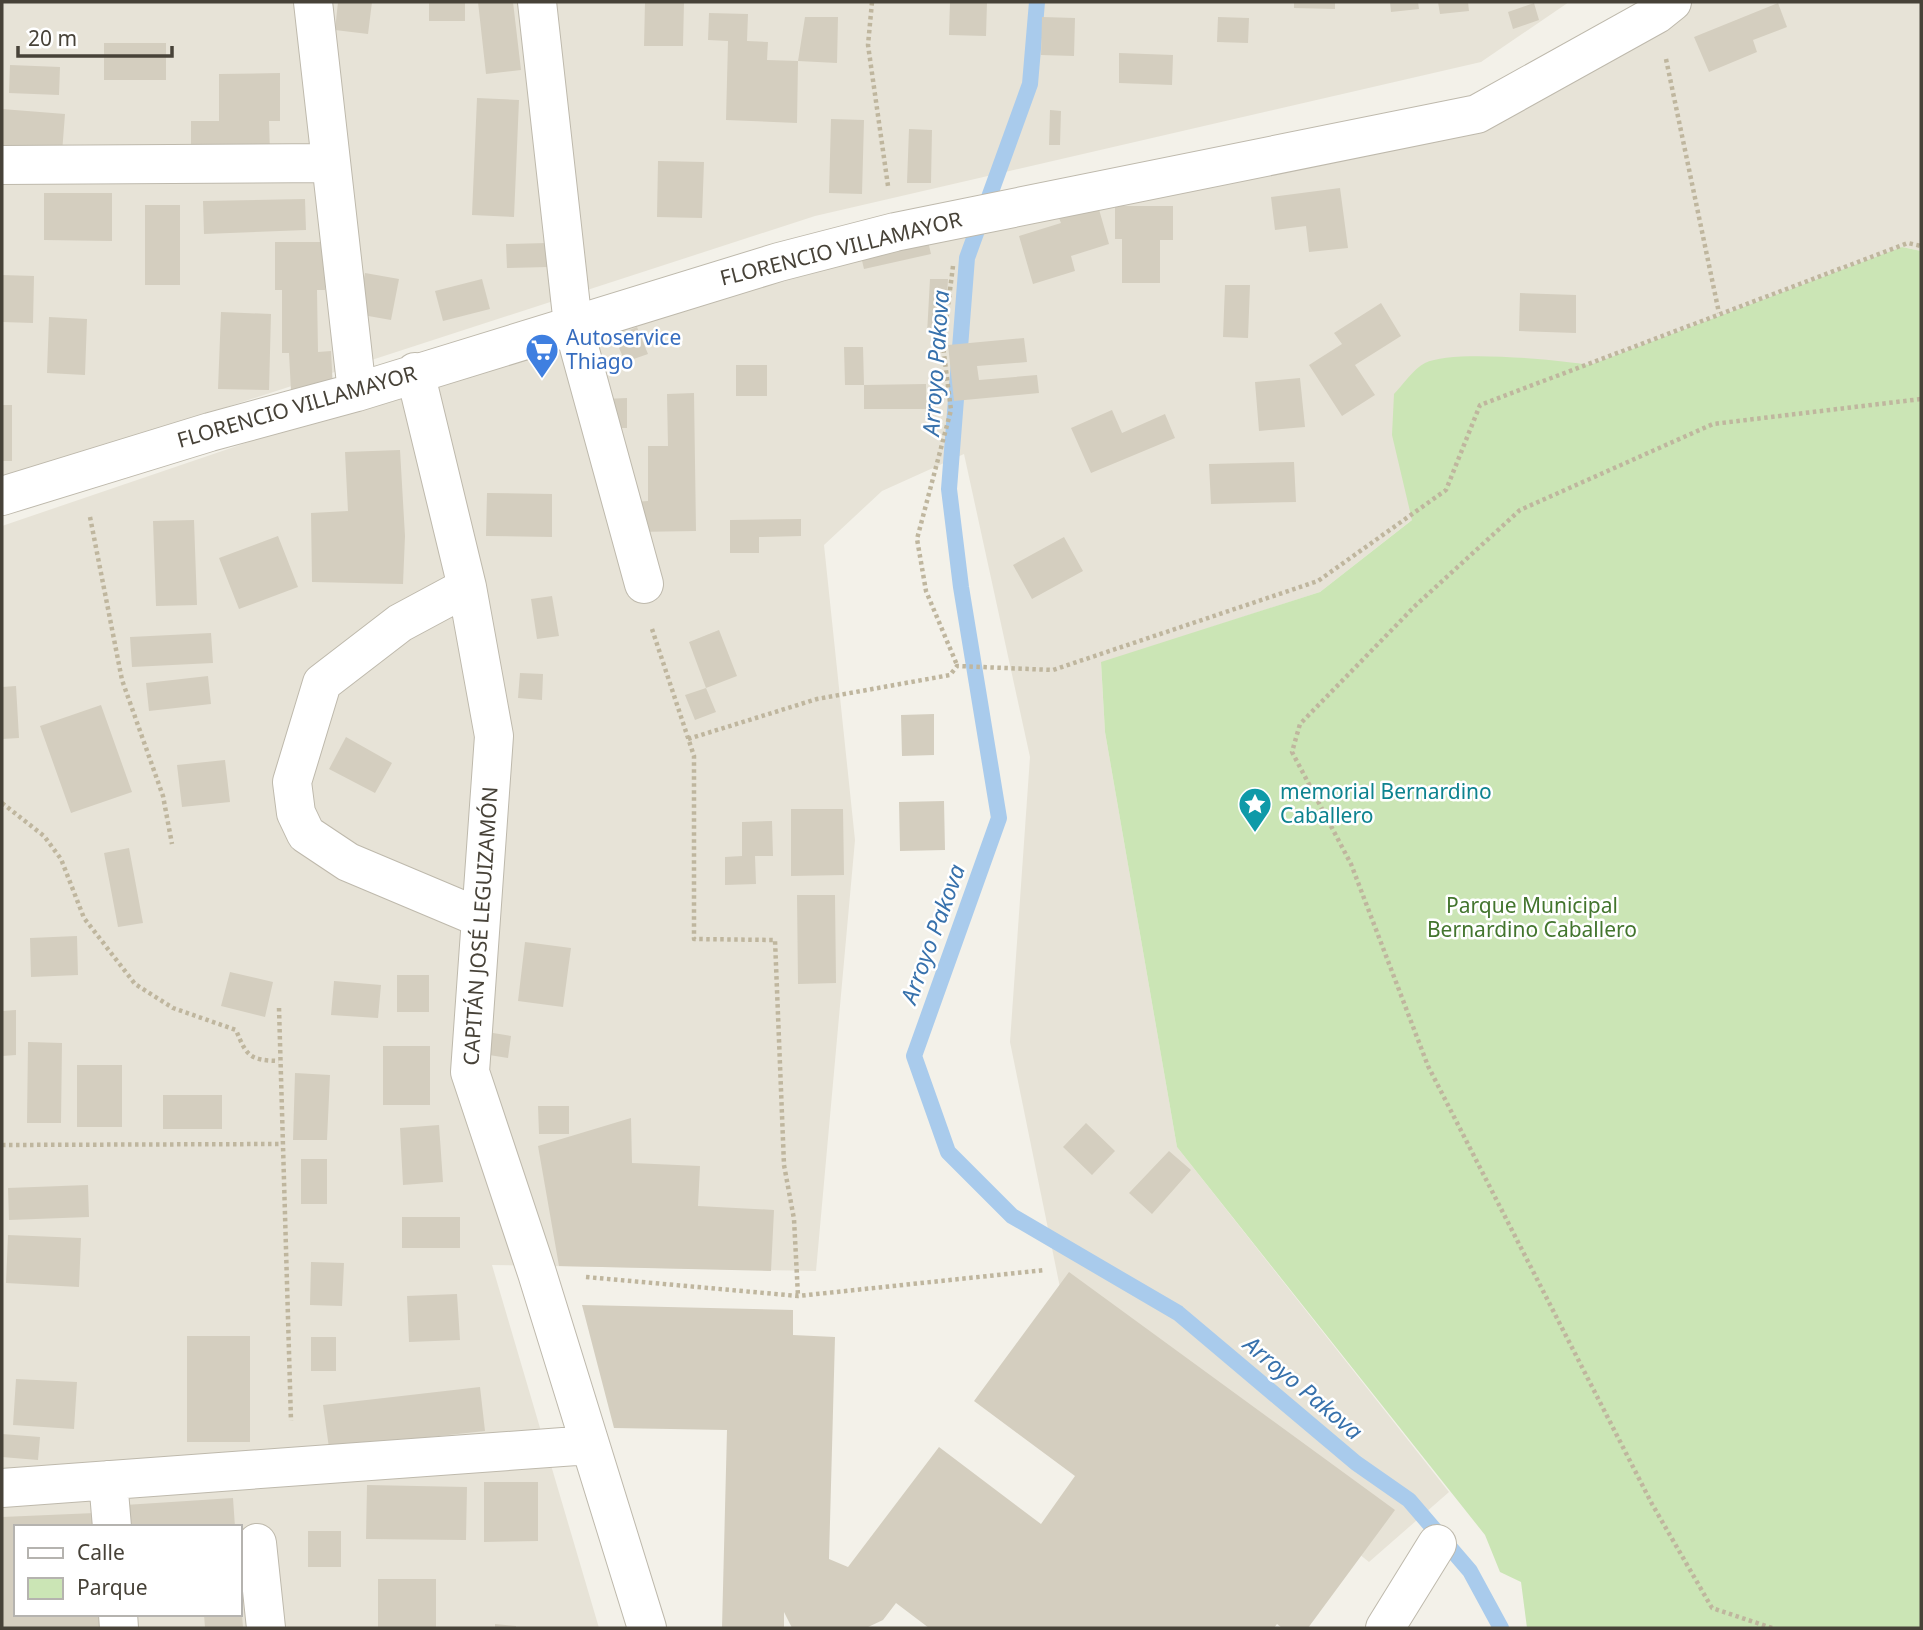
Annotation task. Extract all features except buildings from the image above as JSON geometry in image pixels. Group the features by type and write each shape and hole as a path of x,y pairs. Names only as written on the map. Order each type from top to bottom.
{"street":[{"path":"313,2 357,392"},
{"path":"537,2 573,326 645,584"},
{"name":"FLORENCIO VILLAMAYOR","path":"2,496 210,432 357,392 779,262 895,232 975,215 1477,114 1502,103 1664,8"},
{"path":"2,164 330,163"},
{"name":"CAPITÁN JOSÉ LEGUIZAMÓN","path":"415,372 467,587 494,736 470,1072 537,1273 648,1628"},
{"path":"467,587 400,623 322,683 292,782 296,813 306,834 348,862 481,918"},
{"path":"2,1488 590,1445"},
{"path":"108,1480 112,1525"},
{"path":"257,1543 265,1628"},
{"path":"1385,1628 1437,1544"}],"path":[{"path":"872,2 868,45 895,232"},
{"path":"1664,8 1719,313"},
{"path":"957,666 926,591 918,539 951,411 943,346 953,266 975,215"},
{"path":"957,666 1053,670 1318,581 1446,491 1480,405 1908,243 1921,246"},
{"path":"1772,1628 1712,1608 1652,1504 1428,1066 1351,864 1292,752 1300,724 1416,605 1520,510 1713,424 1921,400"},
{"path":"81,472 122,680 163,796 172,844"},
{"path":"645,584 661,660 694,756 694,939 775,940 784,1165 794,1219 798,1296"},
{"path":"688,739 817,699 950,675 957,666"},
{"path":"2,803 44,836 56,851 85,918 135,984 173,1008 236,1030 245,1053 258,1060 279,1061"},
{"path":"279,1008 280,1144 293,1467"},
{"path":"2,1145 280,1144"},
{"path":"537,1273 798,1296 1045,1270"}],"shaded area":[{"path":"2,2 1569,2 1481,62 815,216 2,480"},
{"path":"1651,2 1921,2 1921,251 1902,247 1450,490 1320,592 1101,663 1105,732 1177,1147 1449,1492 1369,1562 1066,1317 1010,1042 1030,757 964,454 882,491 824,545 855,840 816,1271 492,1265 599,1628 2,1628 2,526 442,376 787,269 1440,130"}],"green space":[{"name":"Parque Municipal Bernardino Caballero","path":"1902,247 1921,251 1921,1628 1527,1628 1521,1582 1500,1572 1485,1535 1177,1147 1105,732 1101,662 1320,592 1412,520 1392,435 1394,394 1421,365 1439,359 1481,356 1531,358 1590,365"}],"waterway":[{"name":"Arroyo Pakova","path":"1037,2 1030,84 967,258 949,489 961,587 999,818 914,1056 948,1152 1012,1216 1178,1313 1356,1463 1409,1500 1470,1571 1501,1628"}],"place":[{"name":"Autoservice Thiago","path":"542,380"},
{"name":"memorial Bernardino Caballero","path":"1255,834"}]}
